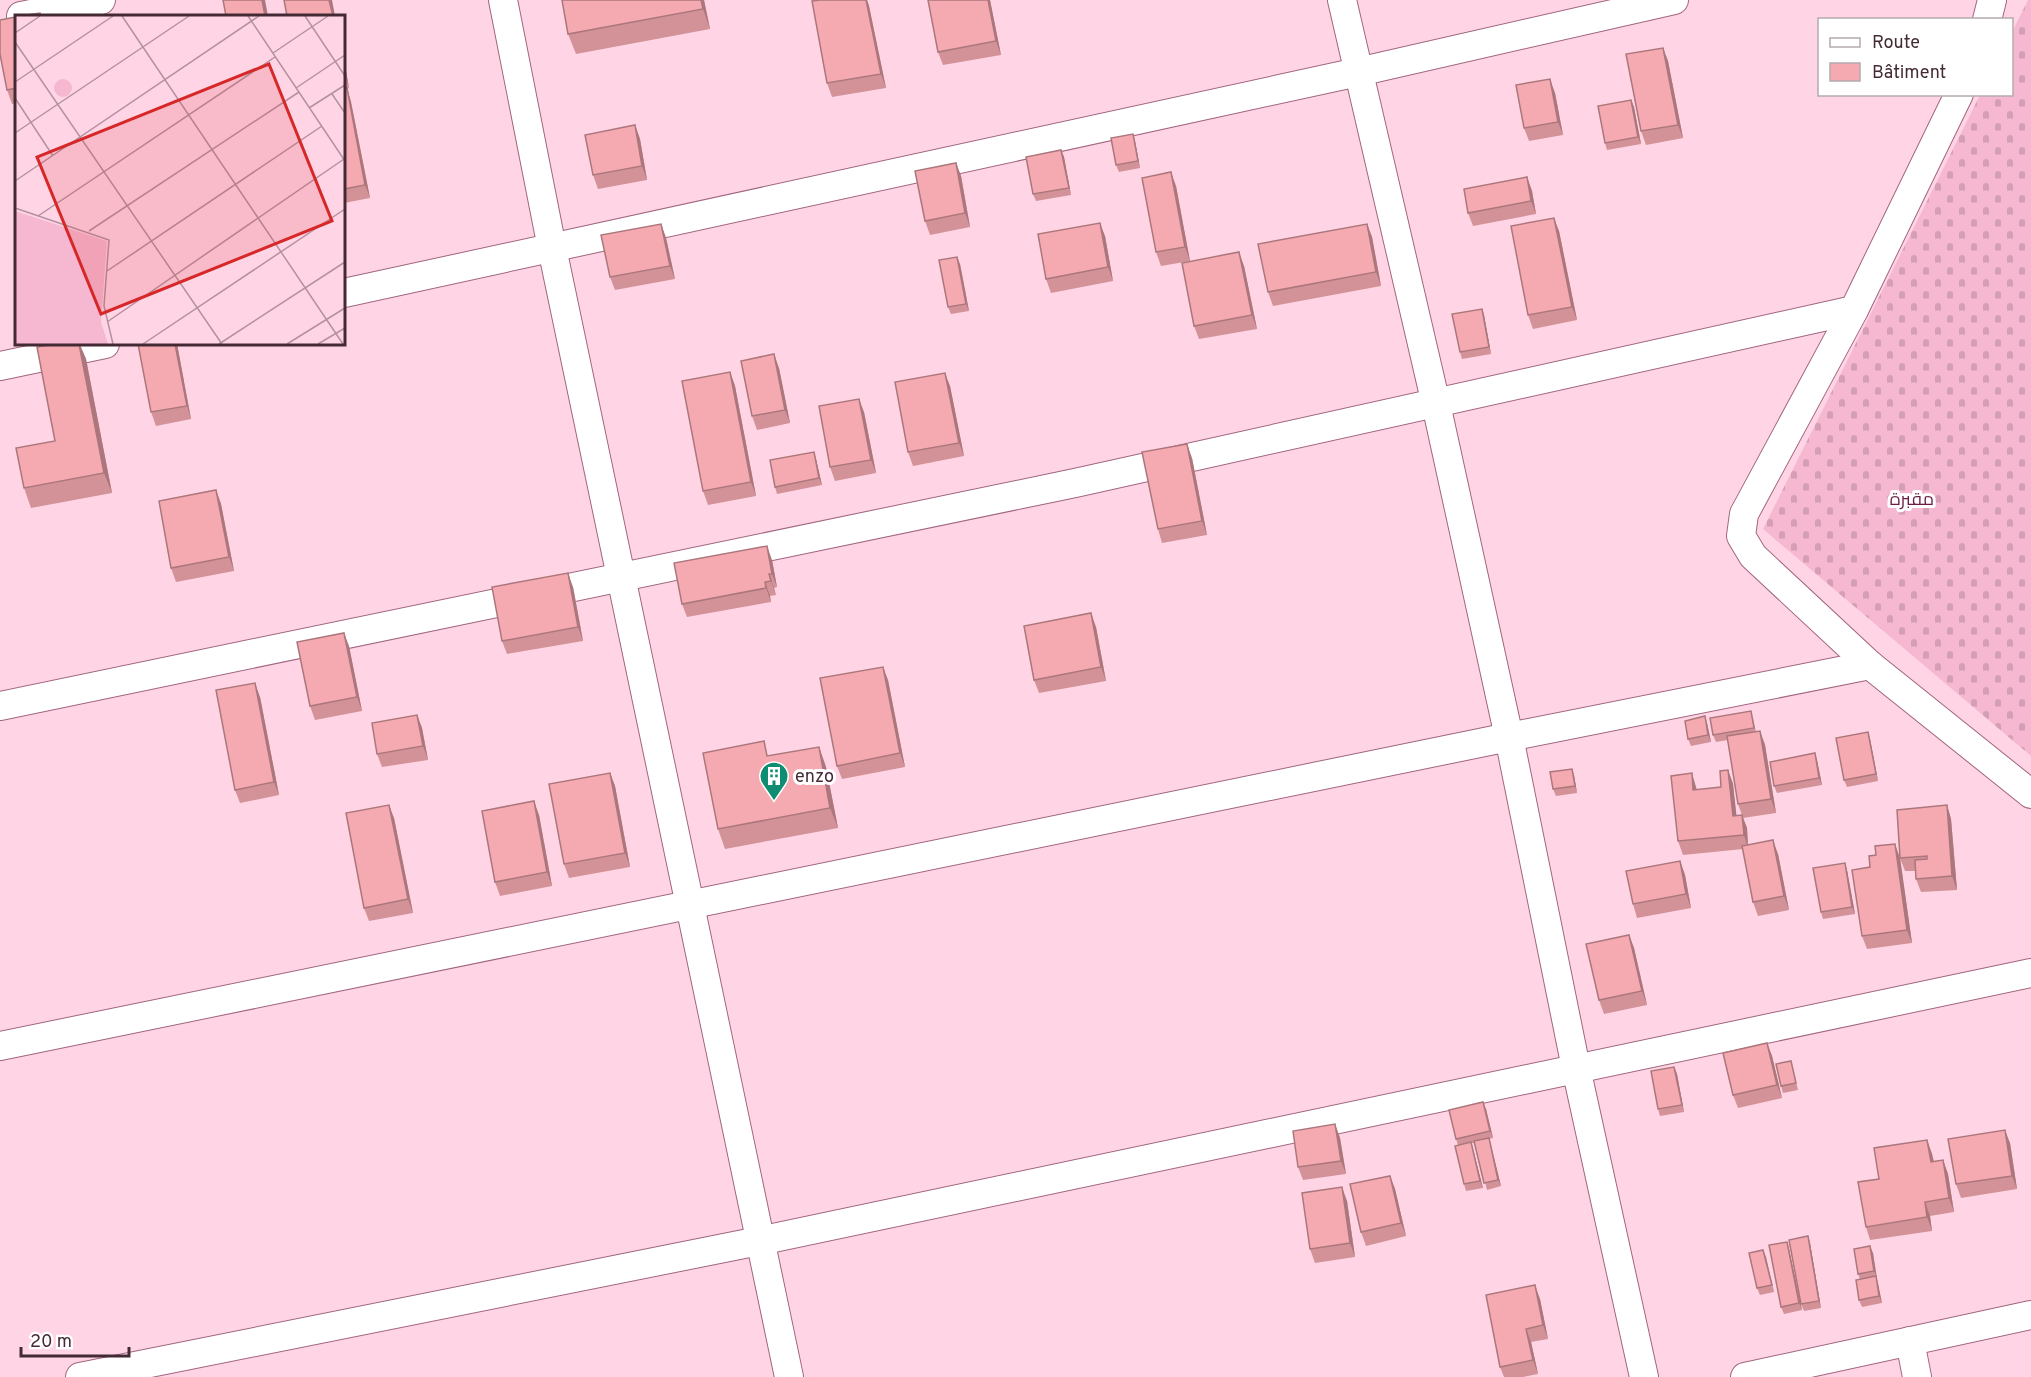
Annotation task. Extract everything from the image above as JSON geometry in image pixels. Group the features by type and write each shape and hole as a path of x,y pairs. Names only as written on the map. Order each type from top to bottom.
{"street":[{"path":"29,15 101,0"},
{"path":"503,0 552,248 789,1377"},
{"path":"1342,0 1436,404 1509,737 1576,1068 1644,1377"},
{"path":"345,293 1358,72 1674,0"},
{"path":"1988,18 1992,0"},
{"path":"0,21 15,18"},
{"path":"1958,96 1854,310 1743,514 1741,536 1753,555 1870,665 2031,794"},
{"path":"0,706 622,579 1075,483 1854,310"},
{"path":"0,366 100,345"},
{"path":"0,1046 1870,665"},
{"path":"80,1377 759,1241 2031,973"},
{"path":"1744,1377 2031,1315"},
{"path":"1910,1341 1917,1377"}],"green space":[{"name":"مقبرة","path":"2028,0 2031,0 2031,756 1763,529 1980,96 2013,96 2013,30"}],"building":[{"path":"223,0 262,0 265,15 226,15"},
{"path":"284,0 329,0 333,15 287,15"},
{"path":"562,0 701,0 703,9 568,34"},
{"path":"866,0 881,74 827,83 812,1"},
{"path":"928,0 988,0 996,41 938,52"},
{"path":"15,17 15,88 7,90 0,54 0,20"},
{"path":"1663,48 1678,125 1641,131 1626,54"},
{"path":"1550,79 1558,122 1524,128 1516,85"},
{"path":"347,88 365,185 345,189 345,89"},
{"path":"1631,100 1638,137 1605,143 1598,106"},
{"path":"635,125 642,166 593,175 585,135"},
{"path":"1133,134 1138,161 1116,165 1111,138"},
{"path":"1061,150 1069,188 1033,194 1026,157"},
{"path":"956,163 965,213 925,221 915,171"},
{"path":"1171,172 1185,247 1156,252 1142,178"},
{"path":"1527,177 1531,201 1468,213 1464,189"},
{"path":"1554,218 1572,307 1528,315 1511,226"},
{"path":"1100,223 1108,267 1046,279 1038,234"},
{"path":"661,224 670,266 610,277 601,235"},
{"path":"1367,224 1376,272 1268,292 1258,244"},
{"path":"1239,252 1252,315 1194,326 1182,263"},
{"path":"957,257 966,304 948,307 939,260"},
{"path":"1482,309 1489,347 1460,352 1452,314"},
{"path":"79,345 104,473 24,488 16,448 55,441 37,347"},
{"path":"138,345 175,345 187,406 151,412"},
{"path":"774,354 785,410 752,416 741,361"},
{"path":"730,372 751,482 703,491 682,381"},
{"path":"945,373 959,443 908,452 895,382"},
{"path":"859,399 871,460 830,467 819,406"},
{"path":"1187,444 1202,521 1158,529 1142,452"},
{"path":"814,452 819,478 775,487 770,460"},
{"path":"216,490 229,557 171,568 159,501"},
{"path":"767,546 772,574 769,574 771,581 765,582 766,588 682,604 674,563"},
{"path":"568,573 578,627 502,641 492,587"},
{"path":"1091,613 1101,667 1034,680 1024,626"},
{"path":"344,633 357,697 310,706 297,642"},
{"path":"883,667 900,753 837,766 820,678"},
{"path":"255,683 274,782 235,790 216,690"},
{"path":"1751,711 1754,728 1713,735 1710,718"},
{"path":"417,715 423,746 377,754 372,723"},
{"path":"1705,716 1708,735 1688,739 1685,721"},
{"path":"1760,731 1771,799 1738,804 1727,736"},
{"path":"1868,732 1876,774 1844,780 1836,738"},
{"name":"enzo","path":"764,741 767,756 819,747 830,808 718,829 703,753"},
{"path":"1815,753 1819,778 1774,786 1770,762"},
{"path":"1572,769 1575,786 1553,789 1550,772"},
{"path":"1728,770 1733,816 1742,815 1744,835 1678,841 1671,776 1692,773 1693,790 1721,787 1720,771"},
{"path":"610,773 625,853 564,864 549,784"},
{"path":"534,801 547,872 495,882 482,811"},
{"path":"389,805 408,899 364,908 346,813"},
{"path":"1947,805 1952,876 1916,879 1915,860 1927,859 1927,856 1900,858 1897,810"},
{"path":"1773,840 1784,896 1753,902 1742,846"},
{"path":"1895,844 1907,930 1862,936 1852,870 1870,867 1869,856 1876,855 1875,846"},
{"path":"1680,861 1686,894 1633,904 1626,871"},
{"path":"1845,863 1852,907 1821,912 1813,868"},
{"path":"1629,935 1642,991 1599,1000 1586,944"},
{"path":"1767,1043 1777,1085 1733,1095 1723,1053"},
{"path":"1791,1061 1796,1083 1781,1086 1776,1064"},
{"path":"1674,1067 1682,1105 1658,1109 1651,1071"},
{"path":"1483,1102 1490,1131 1456,1139 1449,1110"},
{"path":"1335,1124 1341,1161 1298,1167 1293,1131"},
{"path":"2005,1130 2012,1176 1956,1184 1948,1139"},
{"path":"1489,1138 1498,1180 1484,1183 1474,1141"},
{"path":"1927,1140 1931,1162 1943,1160 1949,1198 1925,1202 1927,1217 1866,1227 1858,1182 1879,1179 1874,1148"},
{"path":"1471,1142 1480,1181 1464,1184 1455,1146"},
{"path":"1390,1176 1401,1223 1361,1232 1350,1184"},
{"path":"1342,1187 1350,1243 1310,1249 1302,1193"},
{"path":"1808,1236 1819,1301 1801,1304 1789,1240"},
{"path":"1787,1242 1799,1303 1781,1307 1769,1245"},
{"path":"1870,1246 1874,1271 1858,1274 1854,1249"},
{"path":"1763,1250 1772,1285 1757,1288 1749,1253"},
{"path":"1876,1276 1879,1296 1859,1300 1856,1280"},
{"path":"1535,1285 1543,1325 1526,1329 1533,1360 1500,1367 1486,1295"}],"place":[{"name":"enzo","path":"774,802"}]}
